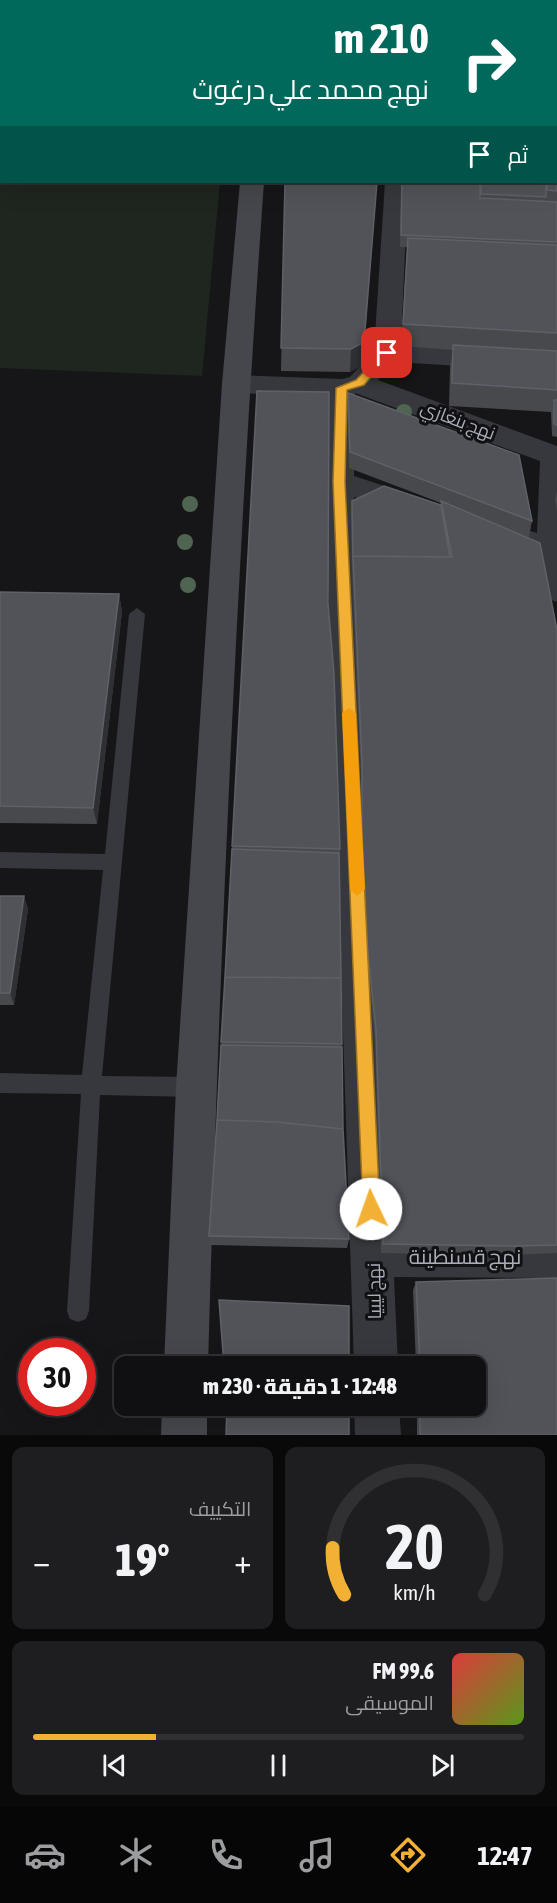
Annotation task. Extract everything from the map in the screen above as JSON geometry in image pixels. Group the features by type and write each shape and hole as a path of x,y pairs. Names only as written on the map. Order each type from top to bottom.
{"street":[{"path":"186,1356 196,1087 236,384 252,183"},
{"path":"351,385 387,353 404,250 396,183"},
{"path":"387,353 557,363"},
{"name":"نهج بنغازي","path":"236,384 351,385 556,457"},
{"name":"نهج ليبيا","path":"351,385 339,482 376,1356"},
{"path":"556,457 551,549 557,591"},
{"path":"339,482 440,514"},
{"path":"473,524 551,549"},
{"name":"نهج قسنطينة","path":"373,1256 557,1257"},
{"path":"184,1435 185,1416"},
{"path":"377,1416 378,1435"}],"lane":[{"path":"78,1311 92,1086 137,614"},
{"path":"0,860 113,862"},
{"path":"0,1083 196,1087"}],"shaded area":[{"path":"0,183 220,183 202,376 0,368"}],"building":[{"path":"285,183 377,183 364,342 351,349 281,348"},
{"path":"402,183 480,183 480,198 557,202 557,242 401,235"},
{"path":"481,183 546,183 546,197 481,194"},
{"path":"548,183 557,183 557,191 547,190"},
{"path":"408,238 557,245 557,333 403,324"},
{"path":"453,345 557,351 557,390 452,383"},
{"path":"257,391 329,392 328,603 334,674 340,849 232,846"},
{"path":"348,393 519,455 532,521 350,452"},
{"path":"554,400 557,400 557,425 554,424"},
{"path":"384,486 441,505 450,557 353,556 353,560 352,501"},
{"path":"441,501 540,543 557,630 557,1245 383,1244 376,1029 366,935 362,845 362,763 353,556 452,557"},
{"path":"0,592 119,594 93,808 0,806"},
{"path":"232,849 339,853 341,978 225,977"},
{"path":"0,896 24,896 10,993 0,993"},
{"path":"225,977 341,978 342,1044 221,1042"},
{"path":"221,1045 342,1047 343,1129 277,1122 217,1120"},
{"path":"217,1120 277,1122 343,1129 349,1239 209,1236"},
{"path":"557,1278 557,1435 420,1435 420,1416 486,1416 486,1356 420,1356 416,1282"},
{"path":"219,1300 349,1306 349,1356 223,1356"},
{"path":"227,1416 349,1416 349,1435 226,1435"}],"slow traffic":[{"path":"349,713 357,889"}],"route":[{"path":"371,1209 339,482 342,388 360,383 387,353"}]}
